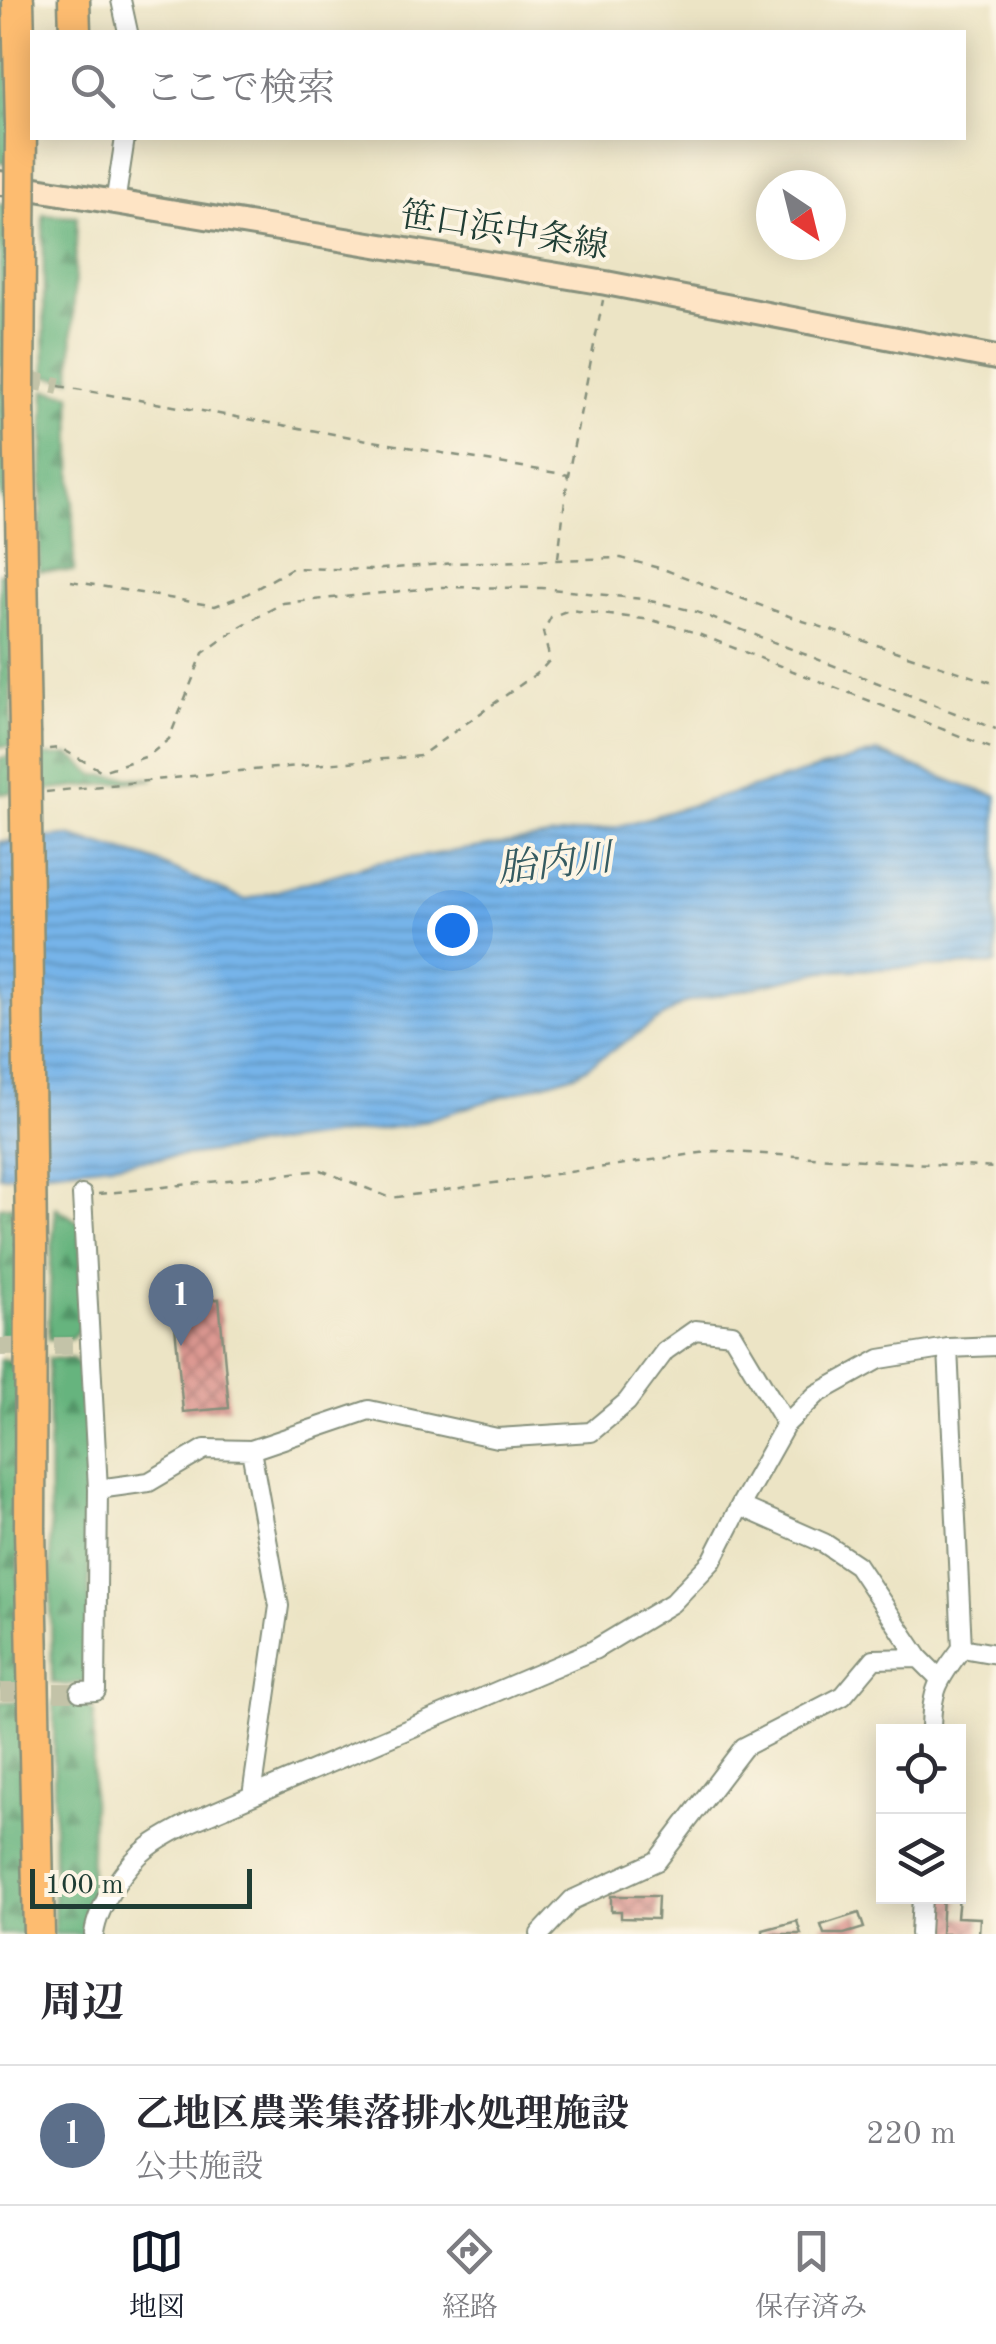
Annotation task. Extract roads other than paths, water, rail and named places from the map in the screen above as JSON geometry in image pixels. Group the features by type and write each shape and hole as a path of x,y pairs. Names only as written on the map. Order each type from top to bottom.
{"highway":[{"path":"18,0 20,400 35,740 30,1528 39,1931"},
{"path":"74,0 75,30"}],"main road":[{"name":"笹口浜中条線","path":"0,183 606,283 996,358"}],"street":[{"path":"121,0 128,30"},
{"path":"115,204 125,140"},
{"path":"80,1692 96,1691 98,1490 82,1346 82,1195"},
{"path":"98,1490 149,1482 205,1449 251,1450 369,1410 497,1438 591,1432 627,1402 664,1350 695,1330 732,1334 786,1424"},
{"path":"94,1934 116,1883 147,1848 190,1822 594,1650 672,1604 712,1561 786,1424 817,1394 880,1360 948,1348 996,1346"},
{"path":"931,1724 931,1702 939,1678 962,1648 948,1348"},
{"path":"251,1450 279,1606 252,1796"},
{"path":"740,1506 824,1543 857,1565 918,1658 939,1678"},
{"path":"962,1648 996,1654"},
{"path":"540,1934 572,1900 657,1861 744,1747 844,1696 874,1659 918,1658"},
{"path":"920,1934 922,1904"}],"water":[{"name":"胎内川","path":"877,752 996,795 996,964 824,971 684,1003 578,1073 410,1125 0,1176 0,842 68,836 147,858 245,900 376,863 616,827"}],"tunnel":[{"path":"0,374 59,386"},
{"path":"0,1347 74,1346"},
{"path":"0,1692 80,1692"}],"place":[{"name":"乙地区農業集落排水処理施設","path":"181,1346"}]}
